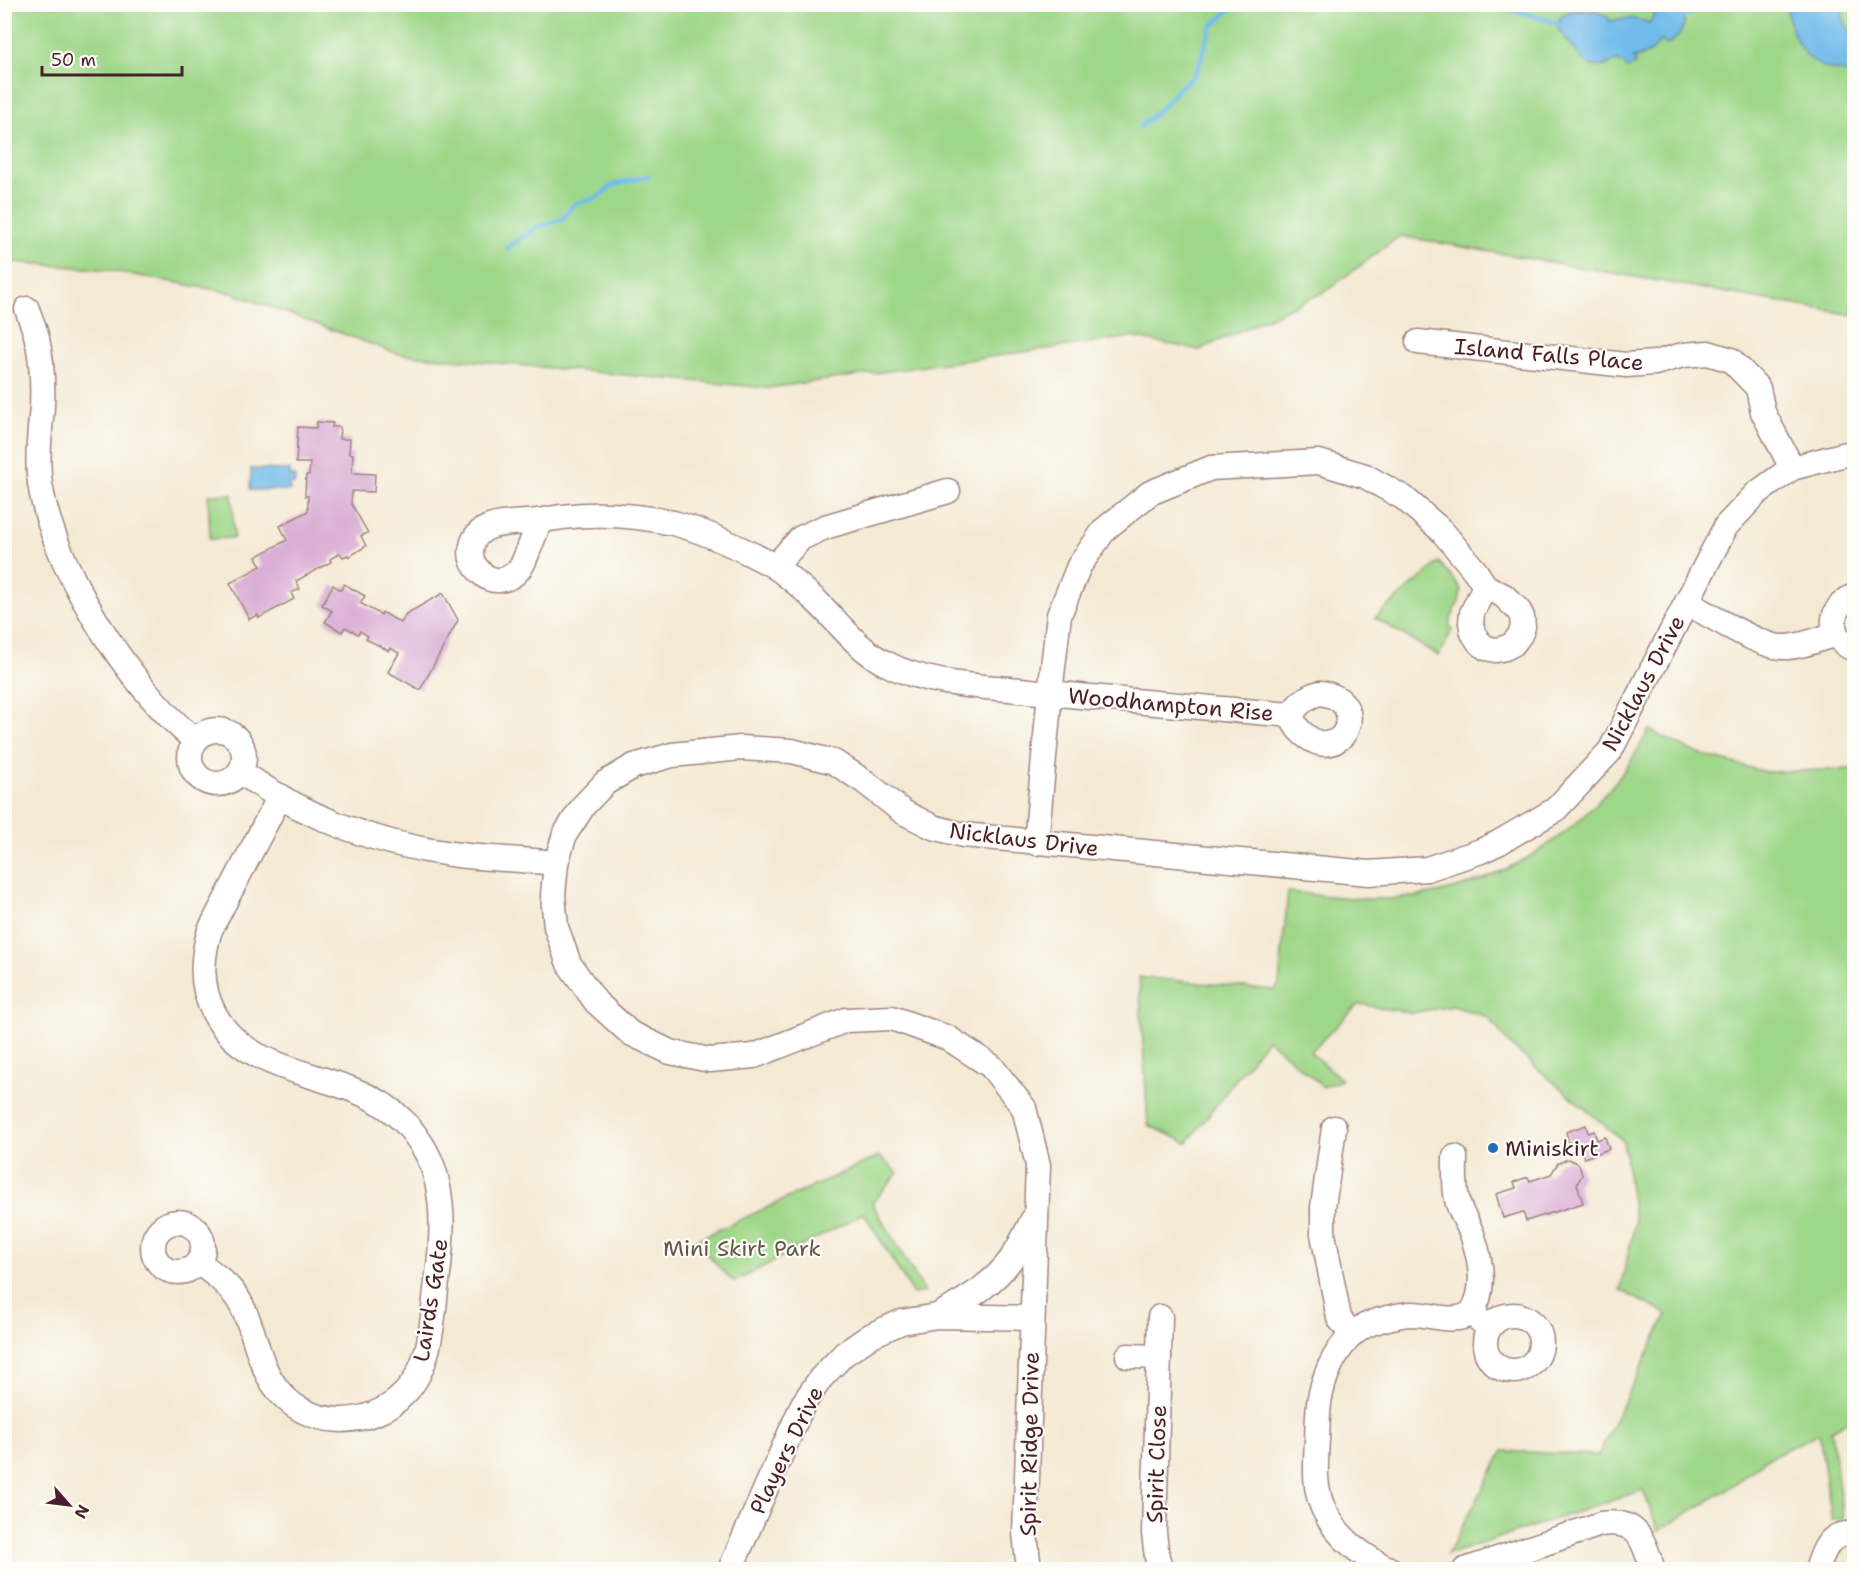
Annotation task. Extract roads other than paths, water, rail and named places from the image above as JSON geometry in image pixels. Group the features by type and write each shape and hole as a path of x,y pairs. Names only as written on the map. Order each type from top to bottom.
{"street":[{"path":"27,309 37,337 42,382 39,475 47,514 58,544 84,601 130,673 195,740"},
{"name":"Island Falls Place","path":"1418,342 1626,365 1654,363 1683,355 1708,353 1731,360 1758,388 1763,411 1792,468"},
{"name":"Nicklaus Drive","path":"1032,1318 1038,1165 1023,1108 991,1066 948,1038 892,1018 846,1020 754,1056 710,1060 670,1052 630,1033 596,1002 569,964 556,927 553,895 556,863 565,834 584,805 605,783 634,766 672,755 741,748 792,751 834,762 865,782 903,812 933,827 963,835 1369,873 1427,869 1481,851 1555,810 1610,752 1726,526 1757,493 1792,468 1854,454"},
{"path":"1036,843 1059,615 1079,566 1105,529 1150,493 1211,468 1318,462 1365,476 1404,498 1442,531 1485,586"},
{"path":"775,566 801,538 825,527 948,491"},
{"name":"Woodhampton Rise","path":"540,521 603,514 643,517 684,526 724,541 775,566 815,600 846,633 867,651 907,673 932,680 1291,716"},
{"path":"1854,596 1843,602 1836,611 1834,622 1836,634 1843,643 1854,649"},
{"path":"1687,603 1760,641 1780,647 1792,647 1836,634"},
{"path":"220,730 233,734 242,745 245,758 241,772 230,782 222,784 215,785 201,780 191,769 189,754 195,740 206,732 220,730"},
{"path":"241,772 262,787 324,818 388,843 452,854 556,863"},
{"name":"Lairds Gate","path":"198,1262 232,1291 250,1324 264,1367 275,1386 292,1404 305,1412 320,1418 347,1421 381,1412 398,1401 412,1386 423,1365 441,1255 441,1225 437,1180 423,1146 413,1131 383,1105 365,1096 260,1057 243,1047 218,1021 205,991 202,968 210,930 280,796"},
{"path":"1334,1128 1323,1207 1323,1234 1339,1318 1352,1335"},
{"path":"1391,1569 1363,1555 1340,1534 1324,1509 1318,1493 1315,1474 1320,1395 1332,1364 1352,1335 1362,1327 1412,1314 1480,1321 1477,1304 1480,1295 1479,1262 1473,1237 1457,1200 1455,1157"},
{"name":"Nicklaus Drive","path":"937,1316 972,1296 998,1275 1012,1259 1036,1213"},
{"name":"Players Drive","path":"730,1569 803,1404 820,1378 844,1354 872,1335 902,1322 937,1316 1032,1318"},
{"name":"Spirit Close","path":"1160,1317 1154,1533 1161,1569"},
{"name":"Spirit Ridge Drive","path":"1029,1569 1025,1533 1032,1318"},
{"path":"1128,1356 1159,1358"},
{"path":"1465,1569 1611,1522 1636,1531 1642,1539 1653,1569"},
{"path":"1817,1569 1822,1554 1831,1540 1838,1534 1854,1534"}],"water":[{"path":"1664,5 1675,8 1685,23 1679,35 1668,45 1660,40 1649,53 1633,58 1636,61 1634,66 1628,68 1617,60 1604,66 1592,66 1582,59 1559,30 1557,23 1562,15 1571,11 1595,11 1608,17 1609,21 1629,19 1649,23 1658,9"},
{"path":"1786,5 1842,5 1844,22 1854,35 1854,75 1818,64 1803,51 1790,24"},
{"path":"251,469 290,470 290,476 295,476 295,484 290,484 290,490 250,490"}],"waterway":[{"path":"1140,127 1191,79 1198,68 1211,27 1236,4"},
{"path":"1495,4 1562,25"},
{"path":"1676,20 1701,4"},
{"path":"507,248 537,227 563,219 573,205 600,196 613,185 649,176"}],"place":[{"name":"Miniskirt","path":"1493,1148"}],"park label":[{"name":"Mini Skirt Park","path":"742,1248"}]}
